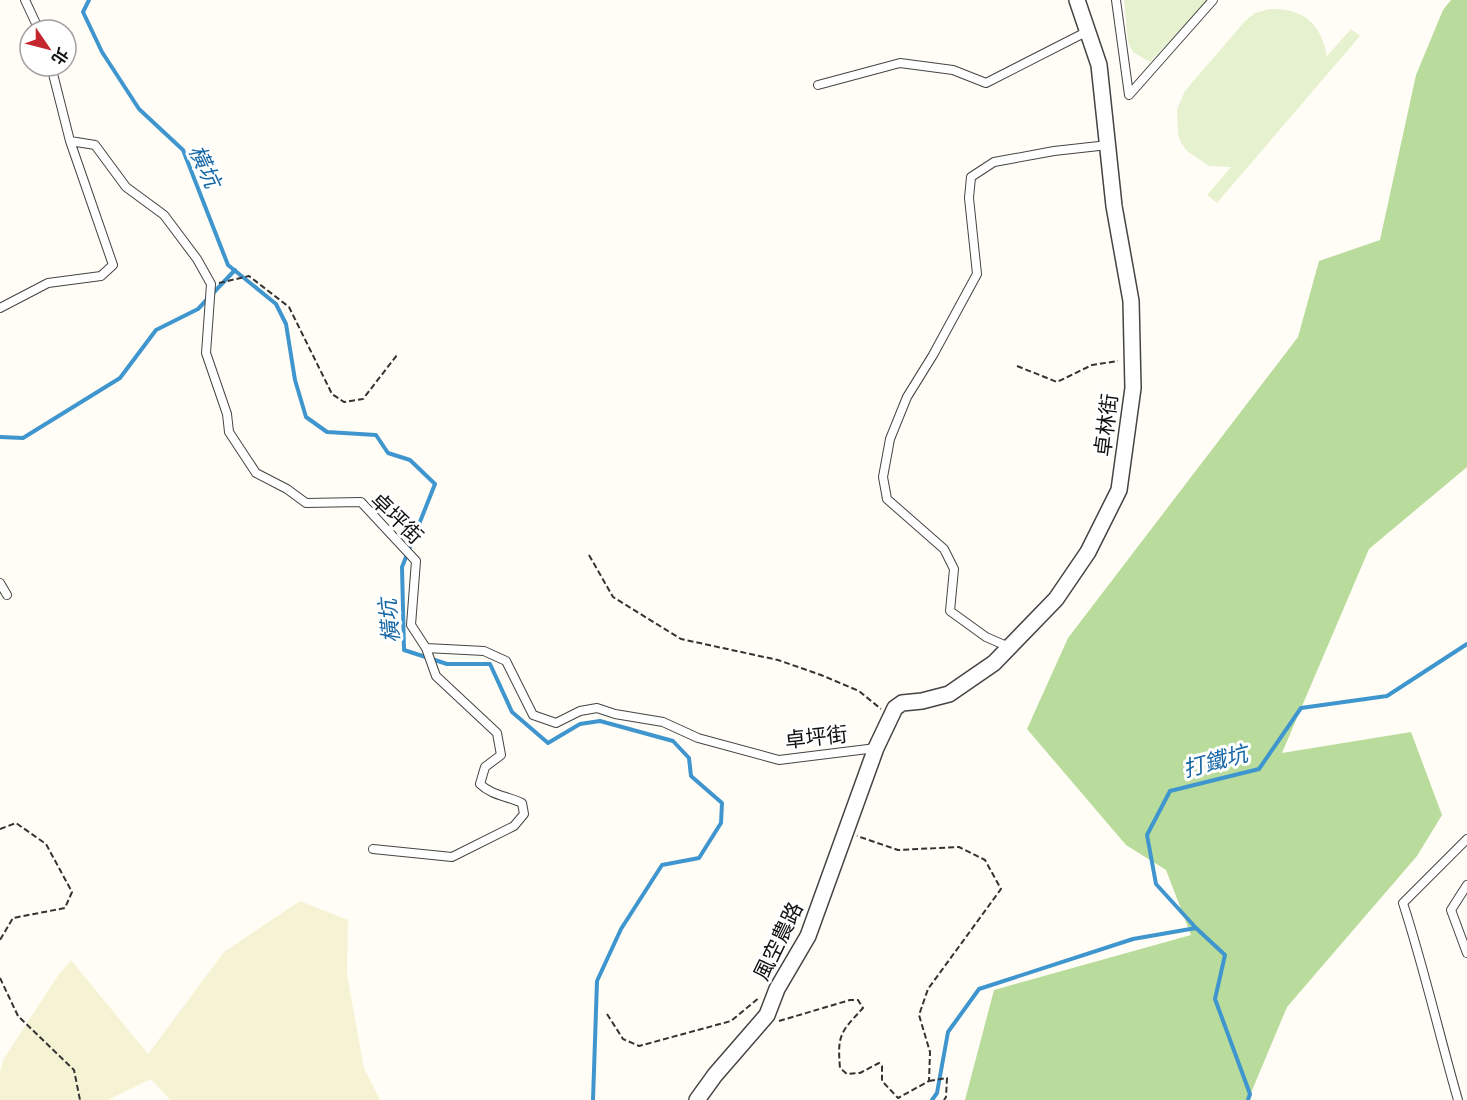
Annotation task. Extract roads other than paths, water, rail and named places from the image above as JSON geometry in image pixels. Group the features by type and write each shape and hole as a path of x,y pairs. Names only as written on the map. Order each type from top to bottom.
{"street":[{"name":"卓林街","path":"876,748 895,708 902,703 949,694 994,663 1056,599 1088,552 1119,490 1132,388 1131,301 1114,206 1099,65 1077,0"},
{"name":"風空農路","path":"698,1100 715,1075 767,1015 777,988 808,936 876,748"}],"lane":[{"path":"25,0 33,18"},
{"path":"1116,0 1129,95 1213,0"},
{"path":"818,85 900,63 953,70 986,83 1088,31"},
{"path":"0,308 48,283 101,276 113,265 70,141 54,78"},
{"name":"卓坪街","path":"70,141 95,145 126,187 164,215 197,259 211,284 206,353 227,414 229,432 256,473 287,489 306,503 361,502 416,561 411,625 426,648 484,651 506,661 533,715 556,723 580,711 597,708 615,714 663,722 698,738 779,760 876,748"},
{"path":"1010,647 986,638 950,611 954,569 944,549 887,499 884,477 890,439 907,397 933,355 977,274 969,198 971,177 994,162 1054,151 1108,145"},
{"path":"0,583 7,595"},
{"path":"374,849 452,857 514,826 524,814 522,803 507,796 488,793 480,784 485,767 501,755 497,733 436,676 426,648"},
{"path":"1458,1100 1437,1028 1419,952 1403,903 1467,839"},
{"path":"1467,885 1451,910 1467,953"}],"waterway":[{"name":"橫坑","path":"89,0 83,12 102,52 139,109 183,150 228,265 276,304 286,324 295,380 306,417 327,432 376,435 388,453 410,460 435,484 402,567 404,650 447,664 490,664 512,712 548,743 580,724 600,721 673,741 689,758 691,776 722,803 721,823 699,858 662,865 621,929 597,981 593,1100"},
{"path":"0,437 23,438 120,378 156,330 198,309 235,270"},
{"name":"打鐵坑","path":"1248,1100 1250,1094 1215,999 1225,955 1196,928 1156,884 1147,835 1170,791 1259,769 1301,708 1387,696 1467,644"},
{"path":"932,1100 937,1093 948,1032 979,989 1133,939 1196,928"}]}
